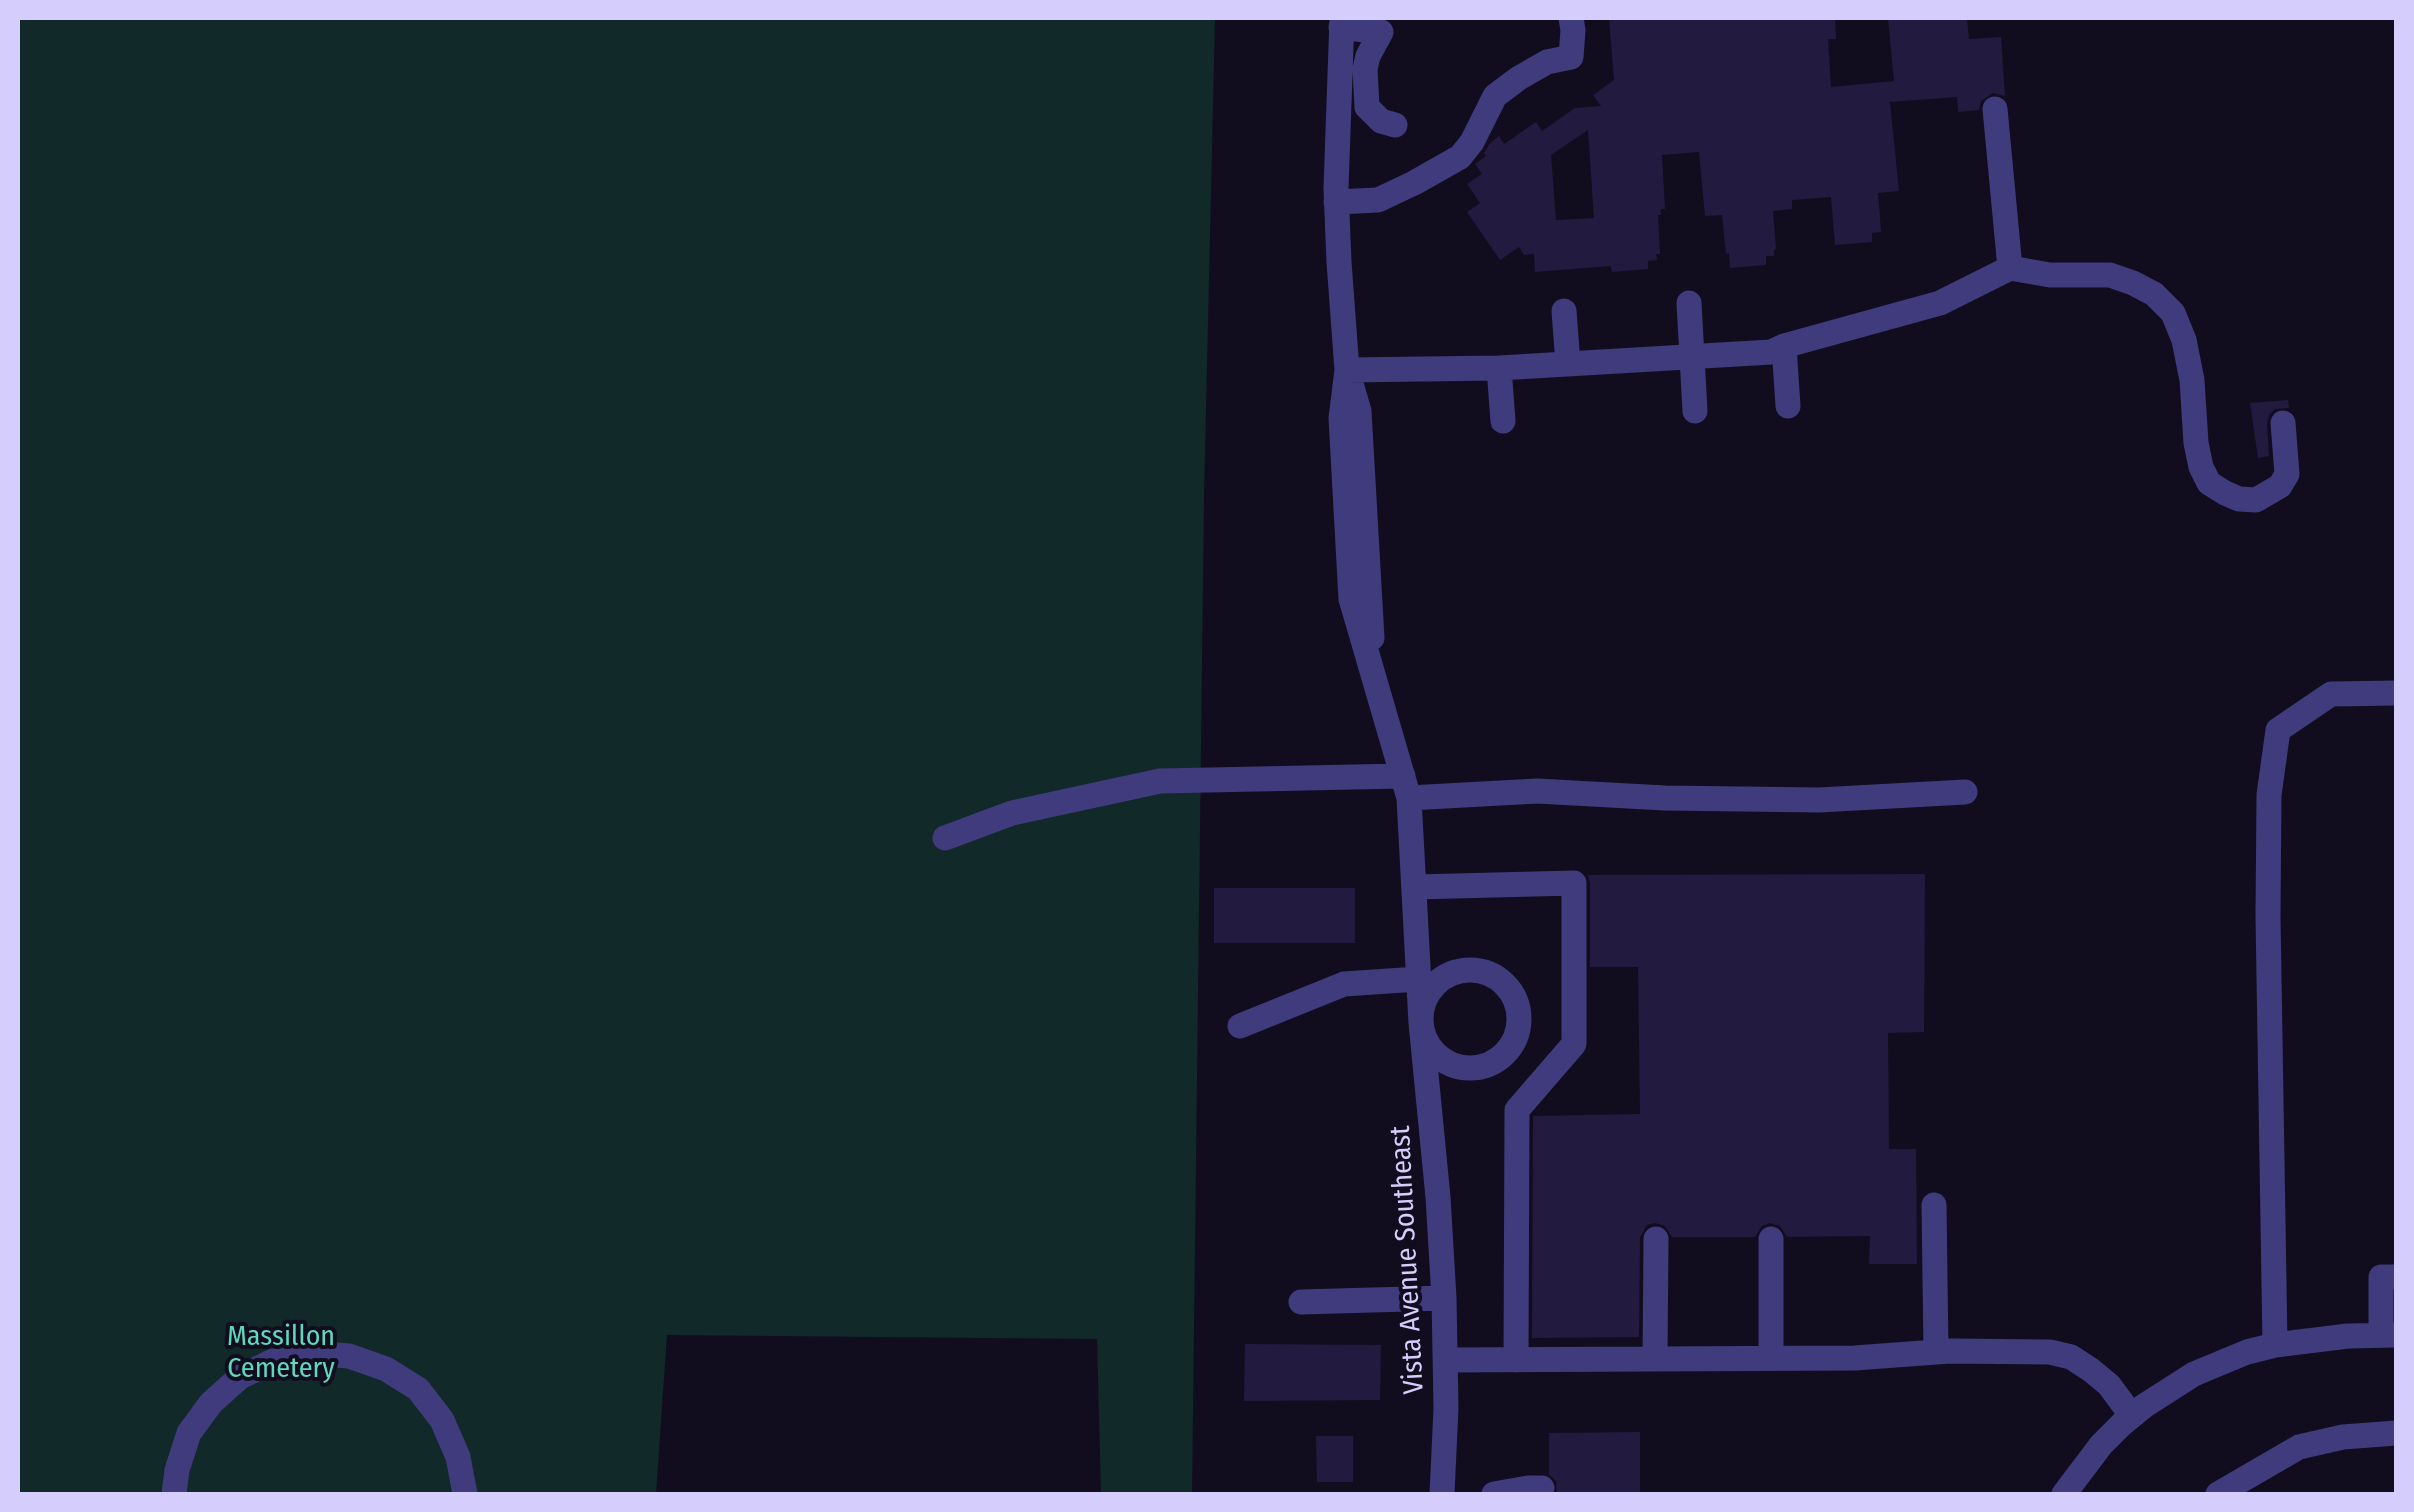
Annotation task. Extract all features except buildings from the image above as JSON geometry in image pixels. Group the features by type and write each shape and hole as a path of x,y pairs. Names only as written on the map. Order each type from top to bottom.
{"street":[{"path":"1336,202 1378,200 1460,157 1495,96 1547,62 1571,57 1571,18"},
{"path":"1341,22 1381,32 1368,56 1365,96 1373,116 1395,125"},
{"name":"Vista Avenue Southeast","path":"1341,22 1336,202 1348,370 1359,410 1373,673 1406,787 1415,887 1421,1023 1444,1298 1442,1494"},
{"path":"1995,109 2010,268"},
{"path":"1348,370 1499,368 1770,352 1940,304 2010,268 2050,275 2110,276 2154,294 2172,314 2184,340 2200,467 2209,482 2225,493 2256,500 2280,486 2286,474 2284,423"},
{"path":"1689,303 1695,411"},
{"path":"1564,311 1568,364"},
{"path":"1784,346 1788,406"},
{"path":"1499,368 1504,420"},
{"path":"2275,1345 2268,898 2269,795 2278,730 2331,694 2396,693"},
{"path":"945,838 1012,814 1160,781 1665,798 1819,800 1965,792"},
{"path":"1415,887 1574,883 1574,1044 1516,1110 1516,1360"},
{"path":"1240,1026 1344,984 1418,979"},
{"path":"1934,1205 1936,1352"},
{"path":"1771,1239 1771,1358"},
{"path":"1655,1359 1656,1240"},
{"path":"2064,1494 2101,1445 2132,1416 2194,1374 2275,1345 2389,1335 2380,1278 2396,1277"},
{"path":"1300,1302 1444,1298"},
{"path":"1446,1360 1854,1358 2028,1351 2061,1354 2082,1363 2100,1377 2132,1416"},
{"path":"174,1494 189,1433 211,1403 240,1377 273,1361 312,1353 350,1356 386,1369 418,1389 448,1432 458,1457 465,1494"},
{"path":"2218,1494 2299,1447 2343,1438 2396,1434"},
{"path":"1494,1494 1542,1488"}],"green space":[{"name":"Massillon Cemetery","path":"18,18 1215,18 1204,496 1192,1494 1101,1494 1097,1339 667,1335 656,1494 18,1494"}]}
